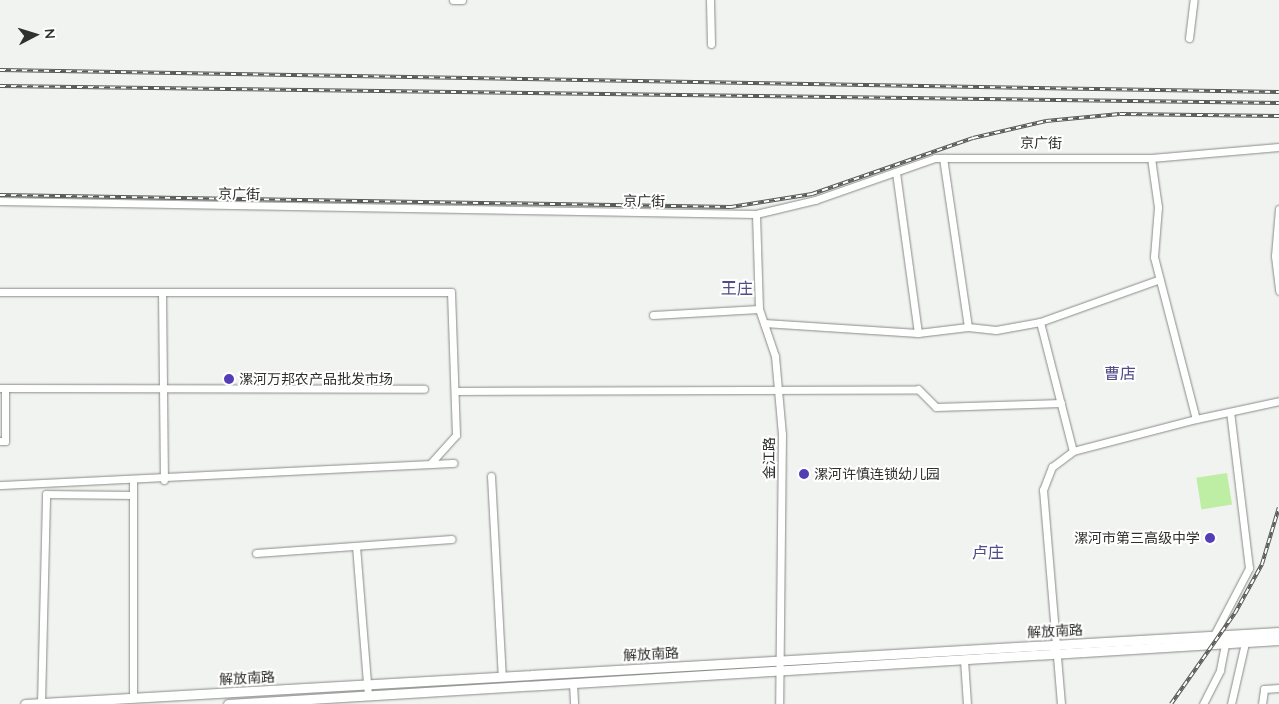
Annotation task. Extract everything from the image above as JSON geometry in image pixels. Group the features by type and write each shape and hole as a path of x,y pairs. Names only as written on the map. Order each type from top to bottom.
{"main road":[{"name":"解放南路","path":"228,704 352,700 368,696 964,660 1057,650 1279,632"},
{"name":"解放南路","path":"25,704 133,698 162,700 781,660 1225,645 1279,640"}],"street":[{"path":"453,0 462,0"},
{"path":"710,0 711,44"},
{"path":"1189,38 1194,0"},
{"name":"京广街","path":"0,201 756,214 943,158 1151,158 1279,147"},
{"path":"943,158 968,327"},
{"path":"1151,158 1158,207 1154,258 1196,419"},
{"path":"896,173 918,333"},
{"path":"1279,209 1275,256 1279,291"},
{"name":"金江路","path":"756,214 759,309 775,356 782,434 781,660 779,704"},
{"path":"764,323 918,333 968,327 996,330 1040,322 1160,278"},
{"path":"0,292 451,292 456,435 430,464"},
{"path":"162,292 164,480"},
{"path":"653,315 759,309"},
{"path":"1040,322 1073,451"},
{"path":"0,441 5,441 2,388 424,389"},
{"path":"455,391 918,389 936,407 1061,403"},
{"path":"1061,704 1043,490 1052,467 1073,451 1196,419 1279,401"},
{"path":"1213,637 1249,568 1230,412"},
{"path":"0,485 164,480 453,463"},
{"path":"491,476 502,677"},
{"path":"133,481 133,698"},
{"path":"41,703 46,494 132,495"},
{"path":"256,553 451,539"},
{"path":"356,546 368,696"},
{"path":"1230,704 1245,643"},
{"path":"1203,704 1220,670 1225,645"},
{"path":"964,660 967,704"},
{"path":"573,683 574,704"},
{"path":"1262,704 1264,689 1279,688"}],"green space":[{"path":"1227,473 1232,505 1201,509 1196,478"}],"railway":[{"path":"0,70 1279,92"},
{"path":"0,86 1279,103"},
{"path":"0,195 731,207 812,194 973,138 1046,121 1120,114 1279,116"},
{"path":"1171,704 1235,613 1262,564 1279,507"}],"place":[{"name":"漯河万邦农产品批发市场","path":"229,379"},
{"name":"漯河许慎连锁幼儿园","path":"804,474"},
{"name":"漯河市第三高级中学","path":"1210,538"}],"district":[{"name":"王庄","path":"737,288"},
{"name":"曹店","path":"1120,373"},
{"name":"卢庄","path":"988,552"}]}
